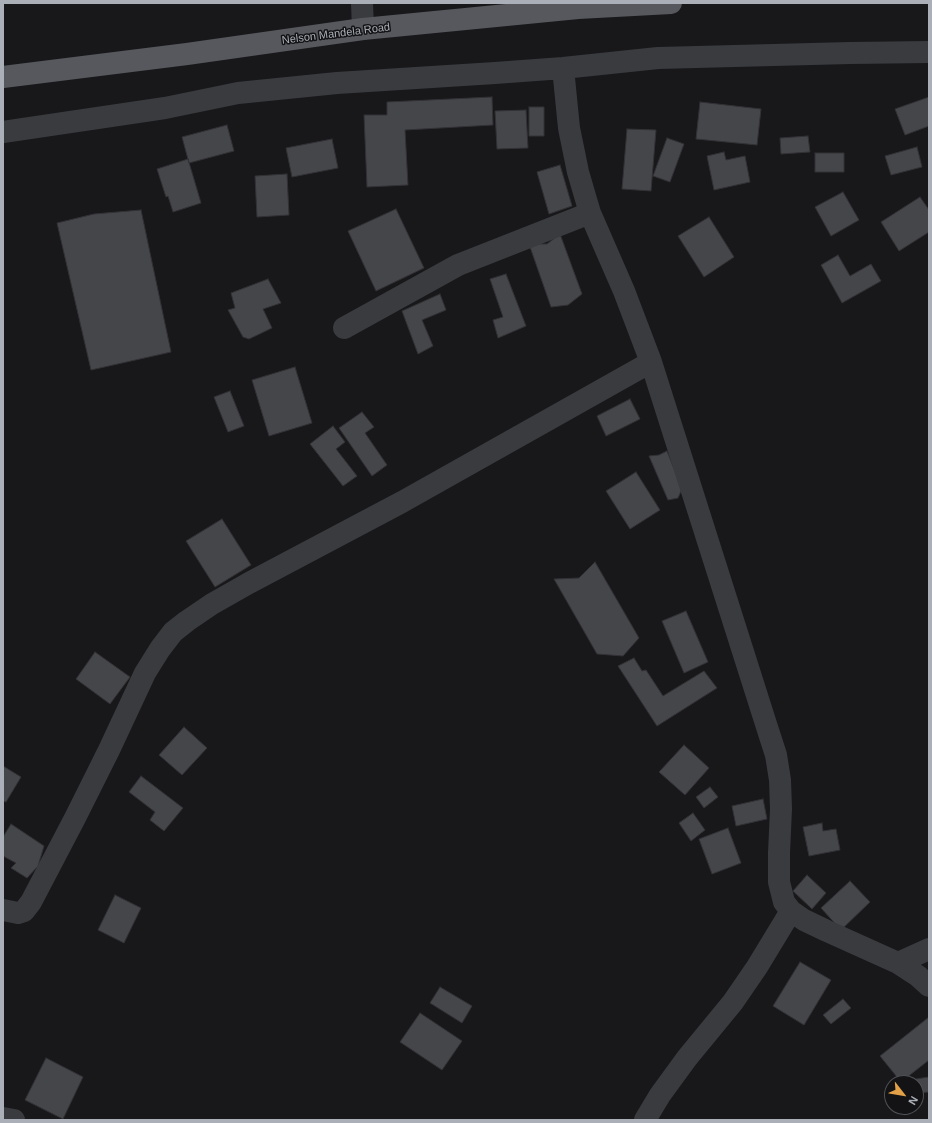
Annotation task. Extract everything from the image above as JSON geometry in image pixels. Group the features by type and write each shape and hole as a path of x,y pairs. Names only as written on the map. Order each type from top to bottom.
{"main road":[{"name":"Nelson Mandela Road","path":"3,77 187,54 363,29 578,8 671,3"}],"street":[{"path":"362,3 363,29"},
{"path":"3,132 164,108 238,93 337,83 495,74 658,58 929,52"},
{"path":"563,68 569,128 578,172 590,213 624,291 651,362 776,755 780,780 782,809 779,882 784,902 791,911 804,920 898,963 918,976 929,986"},
{"path":"344,328 458,265 590,213"},
{"path":"3,910 18,913 24,911 31,902 89,791 145,673 173,632 212,604 249,583 402,502 651,362"},
{"path":"645,1120 660,1095 687,1058 733,1002 757,968 791,911"},
{"path":"898,963 929,949"},
{"path":"3,1118 14,1120"}],"building":[{"path":"492,97 493,125 405,130 408,185 367,187 364,115 387,115 387,102"},
{"path":"929,97 929,126 905,135 895,109"},
{"path":"700,102 761,109 757,145 696,139"},
{"path":"529,107 544,107 544,136 529,136"},
{"path":"526,110 528,148 497,149 495,111"},
{"path":"227,125 234,151 189,163 182,137"},
{"path":"627,129 656,130 651,191 622,189"},
{"path":"808,136 810,152 781,154 780,138"},
{"path":"667,138 684,144 670,182 653,176"},
{"path":"332,139 338,168 292,177 286,148"},
{"path":"917,147 922,167 891,175 885,156"},
{"path":"724,152 726,160 745,156 750,182 714,190 707,156"},
{"path":"815,153 844,153 844,172 815,172"},
{"path":"188,159 201,203 173,212 168,196 166,197 157,169"},
{"path":"560,165 572,206 549,214 537,172"},
{"path":"287,174 289,215 257,217 255,176"},
{"path":"843,192 859,220 831,236 815,207"},
{"path":"920,197 929,210 929,232 899,251 881,222"},
{"path":"396,209 424,268 376,291 348,231"},
{"path":"141,210 171,352 91,370 57,223 94,214"},
{"path":"709,217 734,257 704,277 678,236"},
{"path":"560,234 582,294 568,305 551,307 529,244 547,244"},
{"path":"838,255 850,276 871,264 881,281 842,303 821,265"},
{"path":"506,274 526,326 498,338 493,320 503,317 490,279"},
{"path":"268,279 281,303 263,309 272,328 249,339 243,337 228,310 235,308 231,293"},
{"path":"440,294 446,310 422,320 433,346 418,354 402,311"},
{"path":"295,367 312,423 269,436 252,380"},
{"path":"230,391 244,426 228,432 214,397"},
{"path":"630,399 640,419 606,436 597,416"},
{"path":"362,412 374,427 365,433 387,465 372,476 339,428"},
{"path":"333,426 345,442 336,449 357,476 343,486 310,444"},
{"path":"667,451 682,489 678,498 668,500 649,456 659,455"},
{"path":"636,472 660,510 630,529 606,491"},
{"path":"222,519 251,565 215,587 186,541"},
{"path":"595,562 639,638 623,656 597,654 554,579 579,578"},
{"path":"686,611 708,662 684,673 662,621"},
{"path":"95,652 130,677 110,704 76,679"},
{"path":"634,658 642,671 646,670 663,696 704,671 717,688 657,726 618,666"},
{"path":"184,727 207,748 182,775 159,755"},
{"path":"684,745 709,768 685,795 659,772"},
{"path":"3,766 21,777 6,802 3,801"},
{"path":"141,776 183,808 164,831 150,820 155,812 129,792"},
{"path":"710,787 718,797 704,808 696,797"},
{"path":"763,799 767,819 736,826 732,806"},
{"path":"693,813 705,830 691,841 679,823"},
{"path":"822,823 823,831 836,829 840,850 809,856 803,827"},
{"path":"11,824 44,846 38,866 27,878 11,868 16,863 3,856 3,837"},
{"path":"728,828 741,863 712,874 699,839"},
{"path":"807,875 826,893 812,909 793,891"},
{"path":"850,881 870,902 841,930 821,908"},
{"path":"115,895 141,908 124,943 98,930"},
{"path":"800,962 831,980 804,1025 773,1006"},
{"path":"440,987 472,1006 462,1023 430,1003"},
{"path":"843,999 851,1008 831,1024 823,1015"},
{"path":"420,1013 462,1041 442,1070 400,1042"},
{"path":"929,1017 929,1060 910,1075 895,1075 880,1056"},
{"path":"46,1058 83,1077 63,1119 25,1100"},
{"path":"929,1077 929,1092 924,1092 924,1078"}]}
